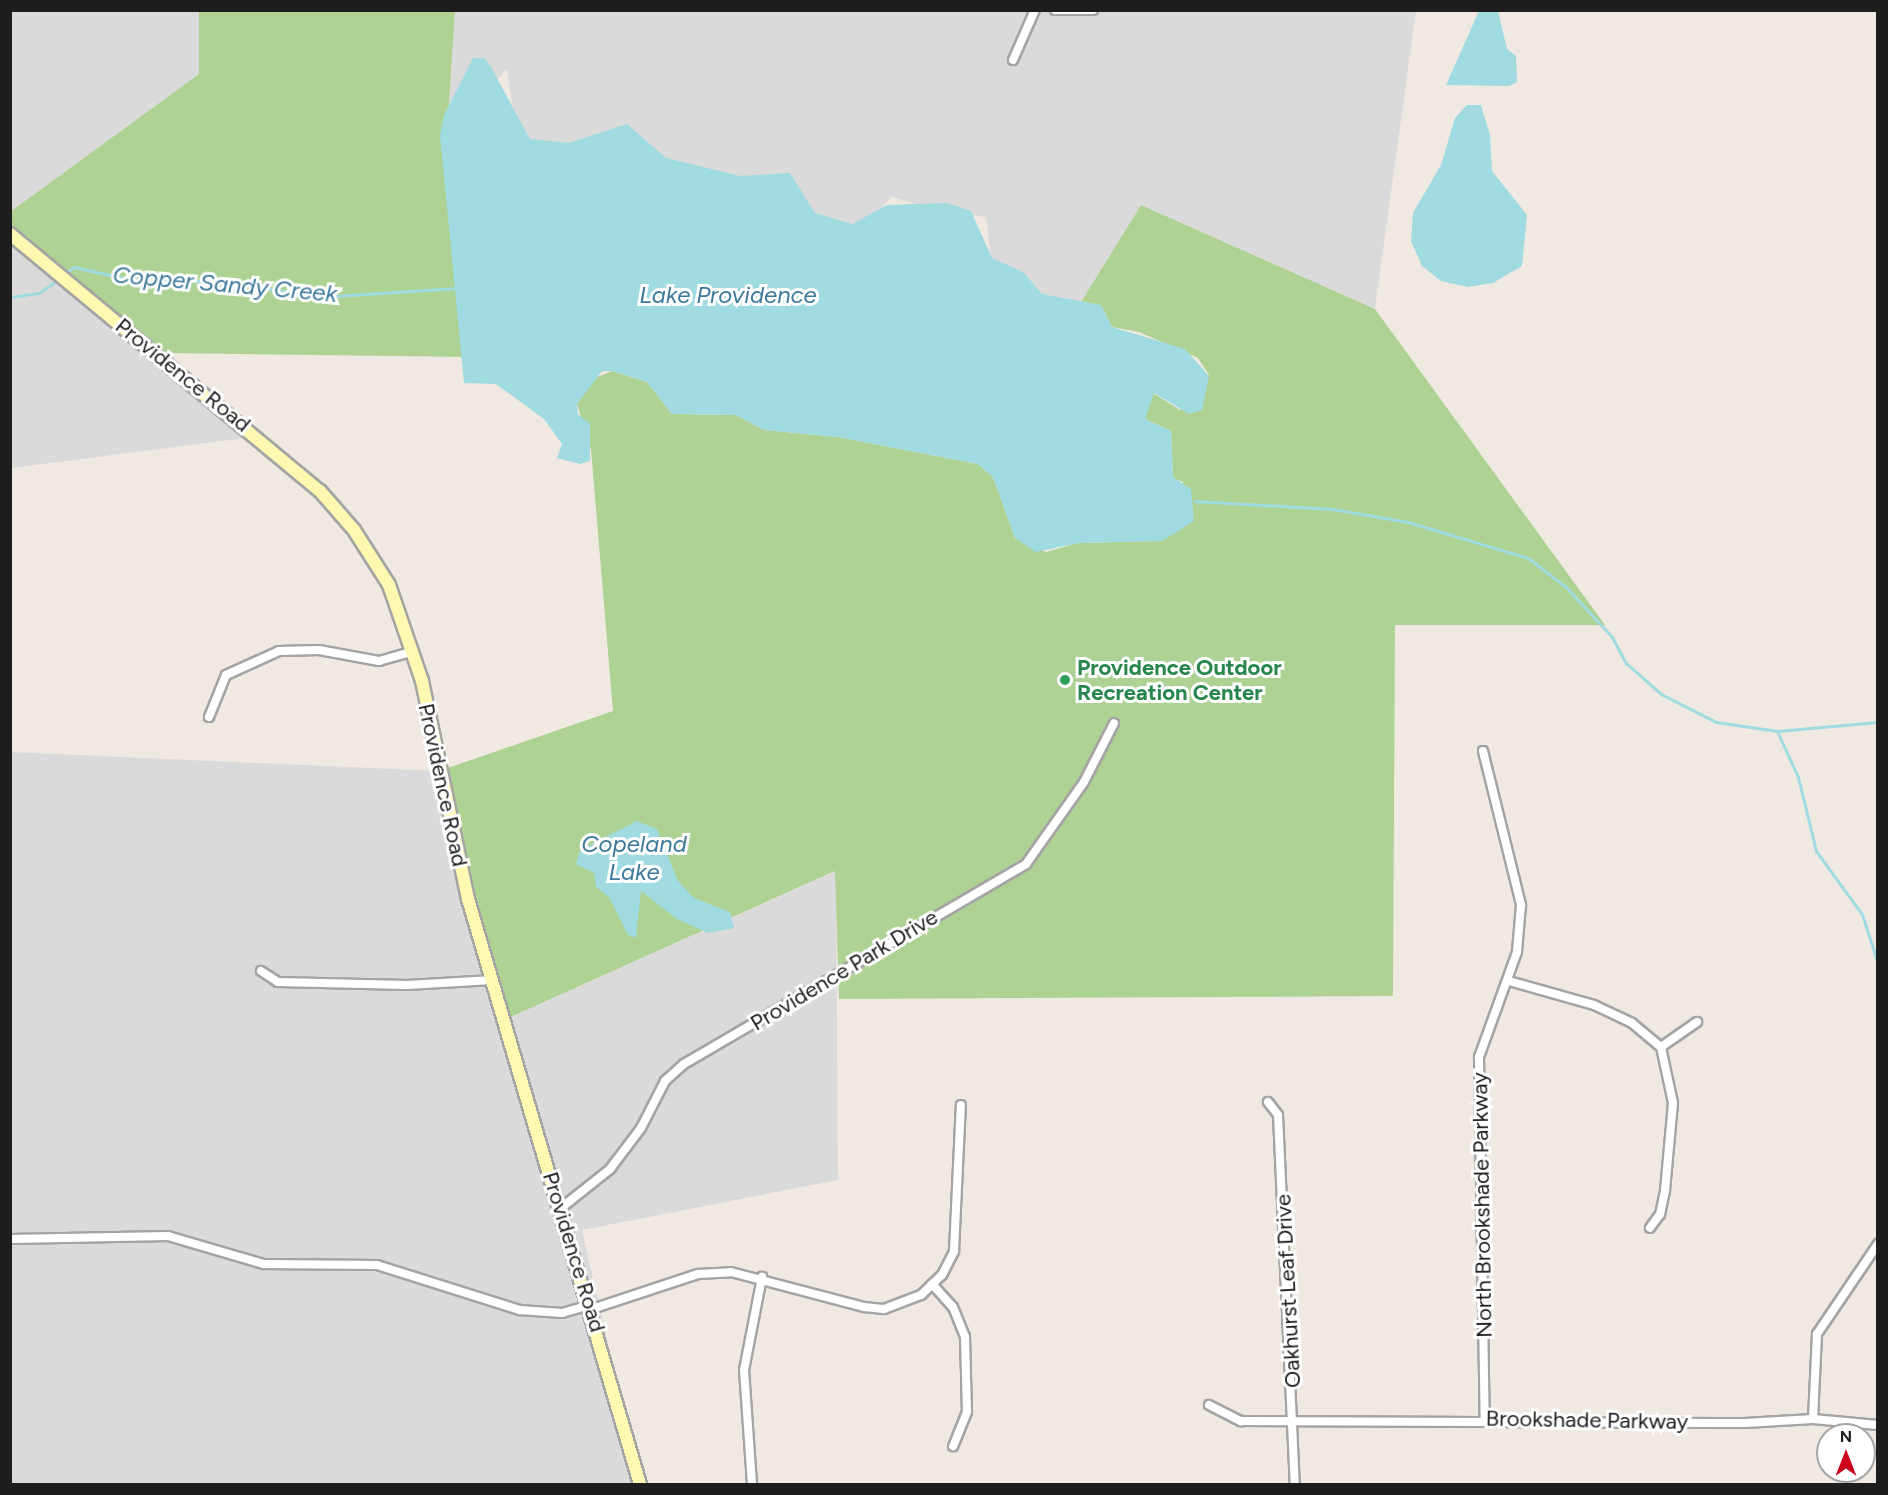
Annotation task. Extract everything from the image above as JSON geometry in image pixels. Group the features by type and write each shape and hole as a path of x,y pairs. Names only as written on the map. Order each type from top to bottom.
{"street":[{"path":"1013,60 1035,10"},
{"path":"1055,10 1093,10"},
{"name":"Providence Road","path":"10,234 320,491 373,558 414,651 453,847 591,1307 640,1485"},
{"path":"209,717 226,675 279,651 320,650 372,661 414,651"},
{"name":"Providence Park Drive","path":"561,1208 610,1169 641,1128 665,1081 684,1064 1026,864 1083,782 1114,723"},
{"name":"North Brookshade Parkway","path":"1483,751 1514,858 1521,905 1509,981 1479,1058 1485,1419"},
{"path":"261,971 278,982 407,985 493,980"},
{"path":"1509,981 1594,1005 1632,1023 1661,1047 1673,1103 1665,1191 1660,1214 1650,1228"},
{"path":"1661,1047 1696,1022"},
{"name":"Oakhurst Leaf Drive","path":"1268,1102 1278,1114 1296,1418 1295,1485"},
{"path":"10,1239 168,1236 264,1264 377,1265 520,1310 562,1313 591,1307 698,1274 762,1277 884,1309 921,1295 942,1275 957,1237 961,1105"},
{"path":"1813,1419 1817,1334 1878,1244"},
{"path":"752,1485 744,1370 762,1277"},
{"path":"932,1284 953,1307 965,1337 967,1412 953,1446"},
{"name":"Brookshade Parkway","path":"1209,1405 1241,1420 1485,1419 1745,1423 1813,1419 1878,1425"}],"shaded area":[{"path":"11,11 199,11 199,74 11,212"},
{"path":"455,11 1416,11 1375,309 1141,205 1081,302 1021,292 991,257 986,217 941,212 892,197 852,237 723,188 518,143 507,69 447,133"},
{"path":"10,236 164,353 254,437 11,468"},
{"path":"11,752 439,771 504,1020 836,871 838,1180 582,1230 640,1484 11,1484"}],"green space":[{"path":"199,11 455,11 447,133 453,261 473,357 164,353 11,236 10,212 199,74"},
{"path":"1141,205 1375,309 1605,625 1395,625 1393,996 839,999 835,871 504,1020 439,771 613,711 591,450 577,404 595,378 612,371 647,382 672,414 736,415 764,430 838,437 978,464 993,477 1015,538 1046,552 1078,543 1162,541 1183,482 1173,478 1171,431 1145,419 1147,401 1153,393 1180,410 1209,375 1198,358 1139,332 1112,327 1101,305 1081,302"}],"water":[{"path":"1479,11 1498,11 1507,49 1516,56 1517,82 1509,86 1446,85"},
{"name":"Lake Providence","path":"473,58 484,58 491,67 530,139 569,143 627,124 666,158 740,176 790,173 815,213 852,224 887,205 947,203 971,211 992,258 1023,272 1042,294 1101,305 1112,327 1185,349 1209,376 1202,410 1189,414 1154,393 1145,419 1171,431 1173,477 1191,489 1194,521 1162,541 1079,543 1036,552 1015,538 993,477 978,464 838,437 764,430 736,415 672,414 647,382 612,371 602,371 577,404 578,414 590,424 590,461 580,464 557,458 562,444 544,419 496,384 464,383 440,135 444,115"},
{"path":"1467,105 1481,105 1490,135 1492,171 1527,215 1522,266 1493,283 1468,287 1441,281 1422,266 1411,241 1413,213 1441,165 1455,118"},
{"name":"Copeland Lake","path":"637,821 657,829 678,881 694,898 730,912 734,928 708,933 677,919 641,891 636,938 628,935 609,897 596,887 594,873 576,864 580,850"}],"waterway":[{"name":"Copper Sandy Creek","path":"68,271 74,267 137,281 219,281 320,297 457,288"},
{"name":"Copper Sandy Creek","path":"10,297 39,293 56,281"},
{"name":"Copper Sandy Creek","path":"1195,501 1332,509 1408,522 1528,558 1566,587 1612,637 1626,663 1661,694 1716,722 1777,731 1878,722"},
{"path":"1777,731 1798,777 1816,851 1862,914 1878,964"}],"place":[{"name":"Providence Outdoor Recreation Center","path":"1065,680"}]}
